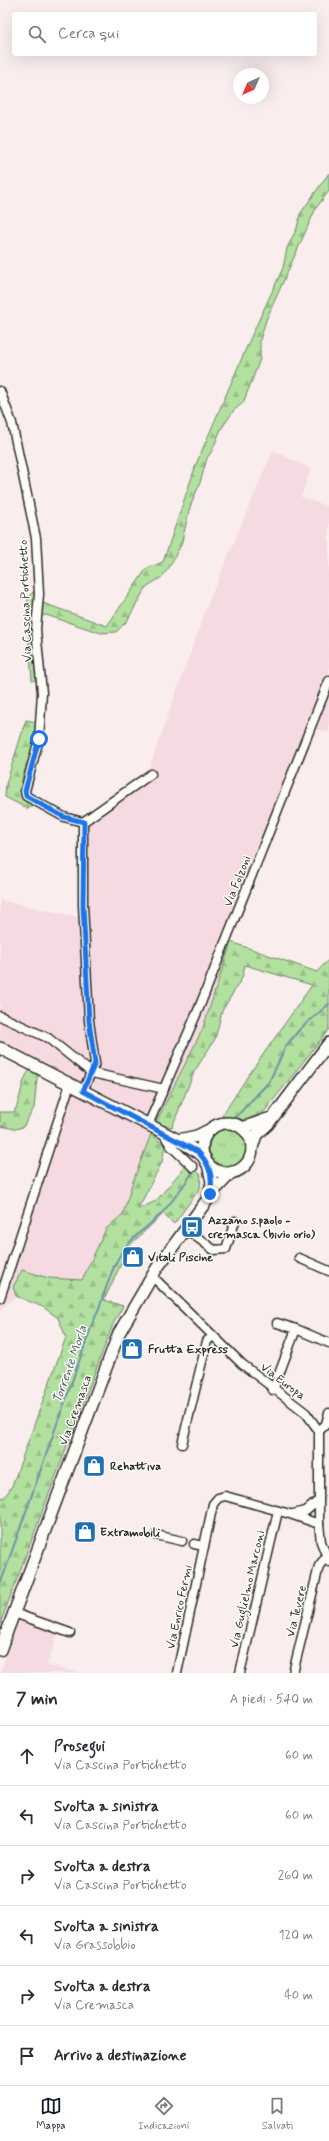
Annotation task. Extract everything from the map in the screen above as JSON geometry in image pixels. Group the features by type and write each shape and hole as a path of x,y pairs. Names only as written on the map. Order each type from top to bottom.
{"main road":[{"path":"0,1048 178,1140 198,1152 219,1172 232,1172 242,1168 248,1162 256,1135 329,1043"},
{"path":"178,1140 198,1136 212,1129 228,1124 242,1128 271,1118"},
{"path":"242,1128 249,1137 252,1148"},
{"path":"206,1161 203,1143 212,1129"},
{"name":"Via Cremasca","path":"206,1161 212,1182 208,1200"},
{"name":"Via Cremasca","path":"0,1650 113,1346 124,1322 152,1276 208,1200 232,1172"}],"street":[{"name":"Via Cascina Portichetto","path":"0,391 12,423 37,546 39,594 36,629 42,693 39,739 25,791 26,796 64,817 84,822"},
{"name":"Via Folzoni","path":"148,1125 199,1008 329,681"},
{"path":"83,1091 95,1063 89,1021 83,905 84,822 151,774"},
{"path":"0,1016 48,1038 92,1073 164,1089"},
{"path":"0,1298 70,1084"},
{"path":"163,1133 171,1146 193,1167"},
{"path":"186,1229 214,1250 226,1249 235,1221"},
{"path":"300,1258 329,1271"},
{"name":"Via Europa","path":"152,1276 242,1364 273,1390 306,1414 319,1431"},
{"path":"276,1323 329,1342"},
{"path":"273,1390 296,1329"},
{"path":"182,1444 207,1341 213,1336"},
{"path":"327,1560 321,1542 319,1524 319,1431 328,1424 329,1413"},
{"name":"Via Enrico Fermi","path":"177,1673 213,1504 218,1498 225,1496 290,1514 319,1524"},
{"path":"290,1514 306,1511 319,1500"},
{"name":"Via Guglielmo Marconi","path":"240,1673 278,1511"},
{"path":"156,1535 182,1541"},
{"path":"194,1544 204,1546"},
{"name":"Via Tevere","path":"293,1673 319,1566 327,1560"},
{"path":"14,1613 70,1633"}],"shaded area":[{"path":"273,450 311,469 301,497 329,507 329,733 317,729 231,942 203,1028 155,1124 0,1045 0,900 78,917 80,819 148,771 207,606"},
{"path":"65,1088 151,1134 132,1184 123,1214 106,1229 82,1281 49,1278 22,1270 13,1287 16,1296 0,1310 0,1278 2,1278 38,1175"},
{"path":"19,1619 58,1632 47,1665 79,1673 0,1673"}],"green space":[{"path":"329,173 329,191 316,208 266,320 260,340 260,359 243,403 234,410 221,429 212,451 207,458 200,483 190,507 181,545 168,569 162,577 146,587 127,621 116,632 101,633 46,615 33,618 37,681 32,680 28,628 28,597 33,592 43,603 107,626 147,568 163,562 197,462 251,337 283,268 287,248 297,228 300,214"},
{"path":"26,720 36,722 36,741 22,778 22,795 34,805 28,809 5,797 6,784"},
{"path":"231,942 317,972 329,959 329,1029 264,1112 247,1120 222,1116 248,1076 312,985 245,965 242,978 222,1011 215,1039 194,1072 172,1127 155,1124 203,1028"},
{"path":"31,1069 40,1074 37,1078 34,1108 23,1127 15,1129 0,1126 0,1112 14,1112 17,1107 25,1078"},
{"path":"224,1129 232,1129 242,1134 246,1141 246,1155 242,1162 232,1167 224,1167 214,1162 212,1159 209,1152 209,1144 214,1134 217,1132"},
{"path":"151,1134 165,1146 162,1162 138,1209 156,1201 187,1164 201,1175 200,1188 174,1224 163,1214 130,1245 104,1300 123,1306 113,1324 0,1624 0,1497 4,1498 12,1486 66,1337 58,1318 43,1307 16,1296 13,1287 22,1270 49,1278 82,1280 106,1229 123,1214 132,1184"}],"waterway":[{"name":"Torrente Morla","path":"237,1116 269,1082 286,1046 300,1029 329,1004"},
{"name":"Torrente Morla","path":"0,1585 114,1266 128,1244 161,1214 174,1199 193,1172"}],"place":[{"name":"Azzano s.paolo - cremasca (bivio orio)","path":"192,1227"},
{"name":"Vitali Piscine","path":"133,1257"},
{"name":"Frutta Express","path":"132,1349"},
{"name":"Rehattiva","path":"94,1466"},
{"name":"Extramobili","path":"85,1532"}],"route":[{"path":"39,739 25,791 26,796 64,817 84,822 83,905 89,1021 95,1063 83,1091 178,1140 198,1152 205,1158 212,1176 210,1194"}]}
